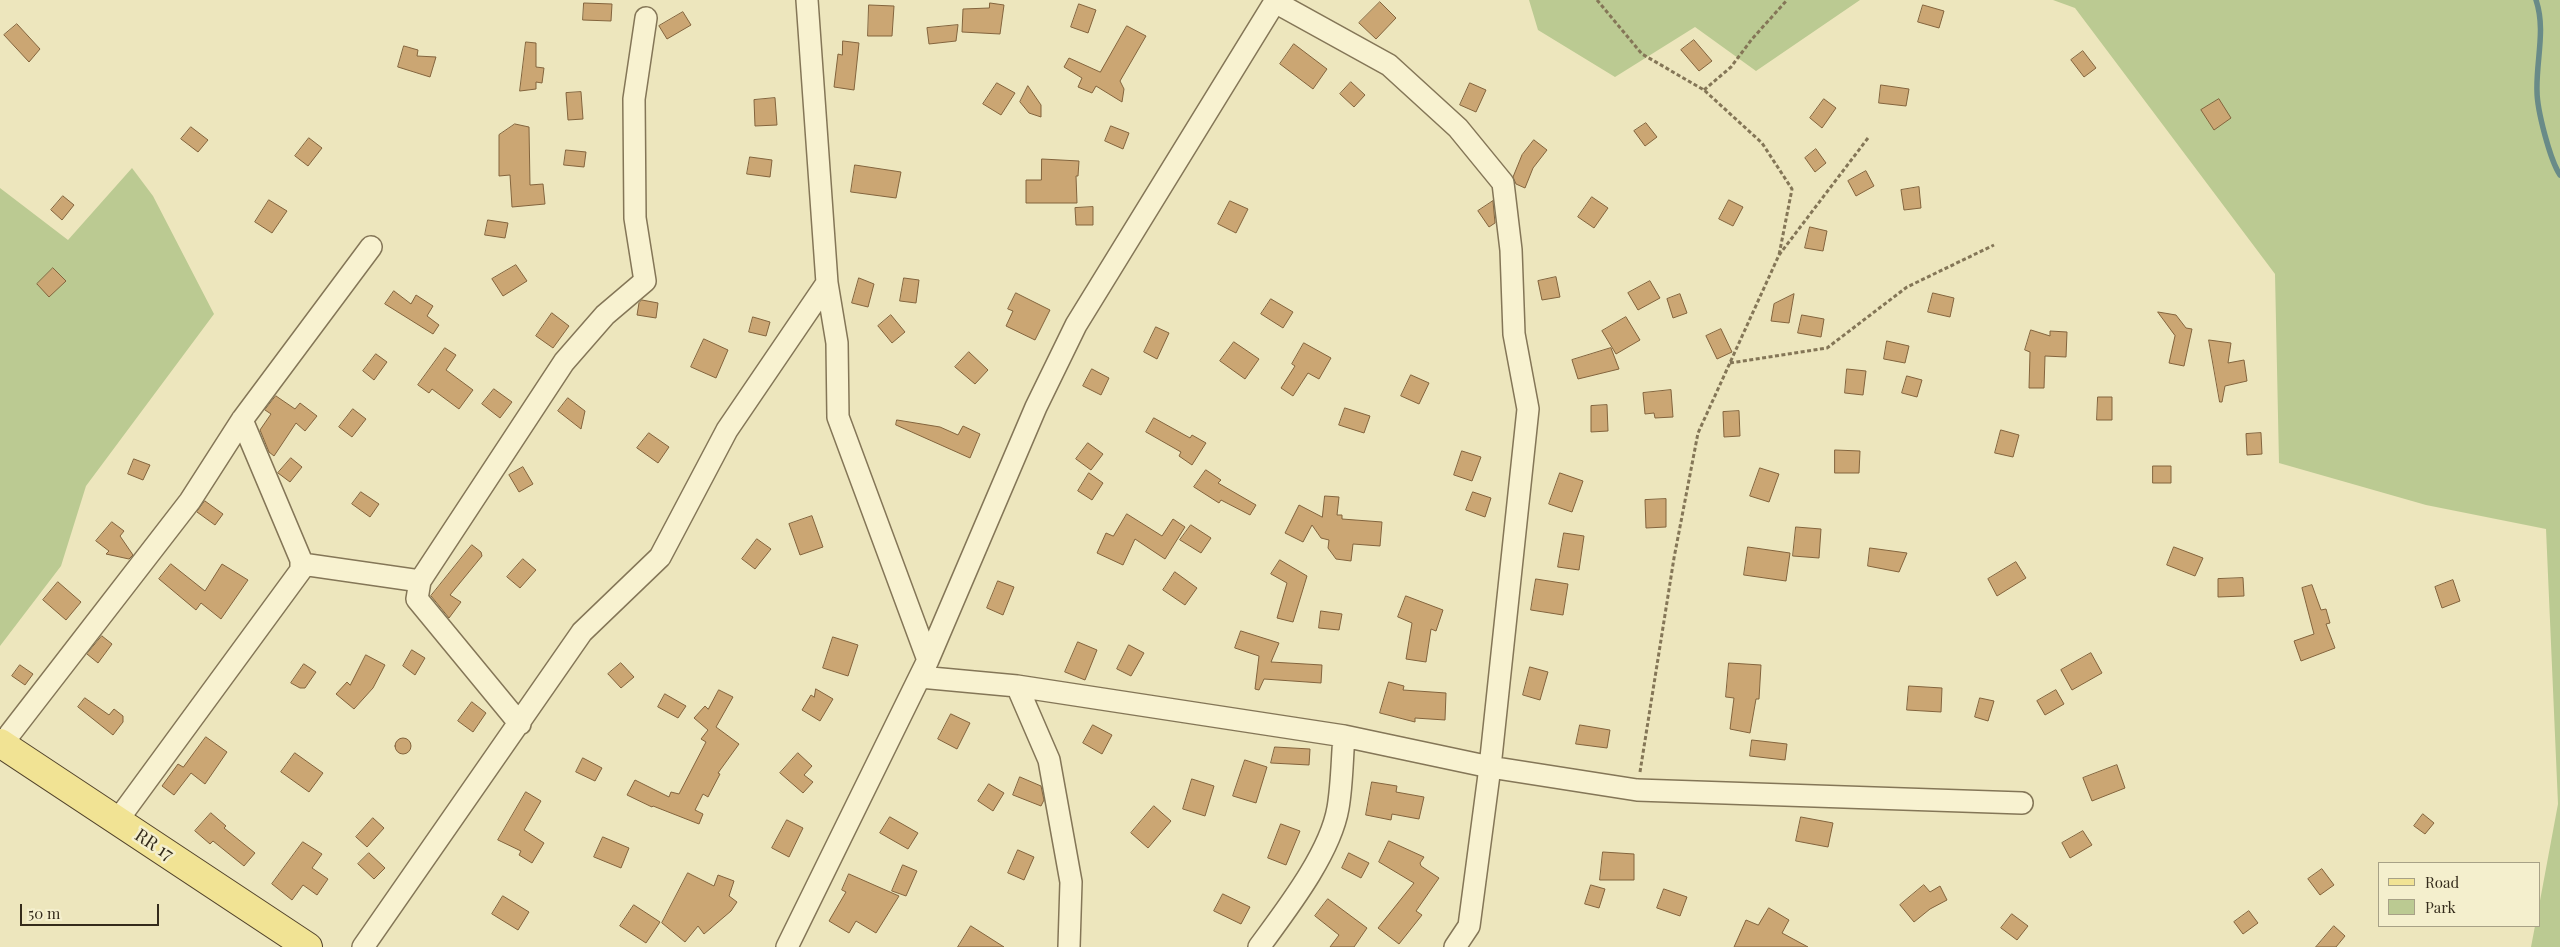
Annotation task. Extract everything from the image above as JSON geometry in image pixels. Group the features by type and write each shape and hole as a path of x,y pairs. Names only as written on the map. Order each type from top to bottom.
{"main road":[{"name":"RR 17","path":"1,743 308,947"}],"street":[{"path":"807,0 827,284 837,343 836,404 841,429 924,668"},
{"path":"787,947 924,668 1036,407 1076,325 1276,1 1389,65 1458,128 1503,183 1511,250 1514,334 1528,409 1490,767 1468,926 1455,947"},
{"path":"520,724 417,599 420,581 564,362 605,316 645,280 635,218 634,99 646,18"},
{"path":"1,743 190,501 242,420 370,247"},
{"path":"363,947 520,724 582,632 660,557 727,430 827,284"},
{"path":"117,821 301,570 302,564 242,420"},
{"path":"302,564 420,581"},
{"path":"924,668 1017,686 1344,736 1490,767 1637,790 2022,803"},
{"path":"1017,686 1049,760 1071,882 1069,947"},
{"path":"1259,947 1307,880 1334,825 1338,809 1344,736"}],"path":[{"path":"1597,0 1642,54 1704,90 1762,143 1792,189 1779,255"},
{"path":"1704,90 1731,67 1752,38 1787,0"},
{"path":"1637,790 1674,558 1698,433 1779,255 1868,138"},
{"path":"1730,363 1827,348 1907,287 1994,245"}],"green space":[{"path":"1529,0 1860,0 1756,71 1695,27 1615,77 1538,30"},
{"path":"2053,0 2560,0 2560,947 2531,947 2535,927 2540,927 2540,901 2558,804 2546,529 2426,505 2279,463 2275,274 2075,8"},
{"path":"132,168 153,196 214,314 86,486 61,566 0,646 0,188 68,240"}],"building":[{"path":"1380,2 1396,18 1376,39 1359,23"},
{"path":"584,3 612,4 611,21 583,20"},
{"path":"990,3 1004,5 1000,34 962,32 963,9 989,8"},
{"path":"1079,4 1096,10 1088,33 1071,27"},
{"path":"869,5 894,6 892,36 868,36"},
{"path":"1923,5 1944,11 1939,28 1918,22"},
{"path":"683,12 691,25 667,39 659,26"},
{"path":"17,24 40,49 29,62 4,35"},
{"path":"958,25 956,41 929,44 927,28"},
{"path":"1127,26 1146,36 1120,81 1124,89 1122,102 1096,86 1092,93 1078,87 1082,78 1064,67 1069,58 1100,72"},
{"path":"1694,40 1712,61 1699,71 1681,50"},
{"path":"843,41 859,43 854,90 834,87 838,54 842,55"},
{"path":"526,42 536,43 536,67 544,68 542,83 536,82 536,89 520,91"},
{"path":"1294,44 1327,69 1313,89 1280,64"},
{"path":"404,46 418,50 417,56 436,57 430,77 398,67"},
{"path":"2083,51 2096,68 2084,77 2071,60"},
{"path":"1351,82 1365,95 1354,107 1340,94"},
{"path":"997,83 1015,93 1001,115 983,104"},
{"path":"1470,83 1486,90 1476,112 1460,105"},
{"path":"1881,85 1909,89 1906,106 1879,103"},
{"path":"1028,86 1041,105 1041,117 1029,113 1020,102"},
{"path":"581,92 583,119 568,120 566,93"},
{"path":"775,98 777,125 755,126 754,100"},
{"path":"1824,99 1836,108 1822,128 1810,118"},
{"path":"2219,99 2231,118 2214,130 2201,110"},
{"path":"1646,123 1657,137 1645,146 1634,131"},
{"path":"515,124 529,127 530,185 543,184 545,204 512,207 510,175 499,176 499,135"},
{"path":"1111,126 1129,133 1123,149 1105,141"},
{"path":"191,127 208,140 198,152 181,139"},
{"path":"309,138 322,148 308,166 295,156"},
{"path":"1534,140 1547,150 1533,168 1525,188 1516,184 1513,177 1522,155"},
{"path":"1816,149 1826,163 1815,172 1805,158"},
{"path":"566,150 586,152 584,167 564,165"},
{"path":"750,157 772,160 770,177 747,174"},
{"path":"1042,159 1079,161 1078,176 1076,176 1077,203 1026,203 1026,180 1041,180"},
{"path":"855,165 901,172 896,198 851,192"},
{"path":"1866,171 1874,186 1856,196 1848,181"},
{"path":"1919,187 1921,208 1904,210 1901,190"},
{"path":"63,196 74,205 62,220 51,210"},
{"path":"1592,197 1608,208 1594,228 1578,217"},
{"path":"269,200 287,211 272,233 255,222"},
{"path":"1729,200 1743,207 1733,226 1719,219"},
{"path":"1230,201 1248,209 1236,233 1218,224"},
{"path":"1493,201 1495,223 1489,227 1478,211"},
{"path":"1093,207 1093,225 1076,225 1075,208"},
{"path":"488,220 508,223 505,238 485,235"},
{"path":"1810,227 1827,231 1823,251 1805,248"},
{"path":"516,265 527,281 503,296 492,279"},
{"path":"53,268 66,281 49,297 37,284"},
{"path":"1556,277 1560,297 1542,300 1538,281"},
{"path":"859,278 874,284 868,307 852,303"},
{"path":"904,278 919,280 916,303 900,301"},
{"path":"1650,281 1660,298 1638,310 1628,293"},
{"path":"394,291 411,304 416,295 433,306 427,316 439,325 433,334 385,304"},
{"path":"1016,293 1050,310 1035,340 1006,326 1013,311 1008,309"},
{"path":"1933,293 1954,298 1950,317 1928,312"},
{"path":"1680,294 1687,313 1673,318 1667,299"},
{"path":"1794,294 1789,323 1771,321 1774,304"},
{"path":"1271,299 1293,312 1283,328 1261,314"},
{"path":"642,300 658,303 656,318 637,315 639,303"},
{"path":"2158,312 2176,315 2186,328 2192,329 2184,366 2169,363 2175,336"},
{"path":"552,313 569,326 553,348 536,336"},
{"path":"891,315 905,332 892,343 878,326"},
{"path":"1802,315 1824,319 1821,337 1798,333"},
{"path":"753,317 770,322 766,336 749,332"},
{"path":"1626,317 1640,340 1616,354 1602,331"},
{"path":"1156,327 1169,333 1157,359 1144,352"},
{"path":"1721,329 1732,352 1717,359 1706,336"},
{"path":"2031,330 2050,336 2050,331 2067,332 2066,357 2045,356 2044,388 2029,388 2030,352 2025,350"},
{"path":"704,339 728,350 716,378 691,367"},
{"path":"2209,340 2231,343 2228,363 2244,360 2247,381 2225,386 2222,402 2220,402"},
{"path":"1887,341 1909,346 1905,363 1884,359"},
{"path":"1234,342 1259,359 1245,379 1220,361"},
{"path":"1304,343 1331,358 1319,379 1308,373 1293,396 1281,388 1295,366 1292,364"},
{"path":"445,348 456,355 446,370 473,390 459,409 432,389 429,393 418,385"},
{"path":"1611,348 1619,369 1578,379 1572,360"},
{"path":"969,352 988,370 975,384 955,367"},
{"path":"376,354 387,362 374,380 363,371"},
{"path":"1092,369 1109,378 1101,395 1083,386"},
{"path":"1847,369 1866,371 1863,395 1845,393"},
{"path":"1411,375 1429,383 1419,404 1401,396"},
{"path":"1907,376 1922,380 1917,397 1902,393"},
{"path":"494,389 512,402 500,418 482,404"},
{"path":"1671,390 1673,417 1655,418 1654,413 1645,414 1643,393"},
{"path":"276,396 295,409 300,403 317,416 305,431 296,423 274,456 269,452 260,430 271,414 265,410"},
{"path":"2098,397 2112,397 2112,420 2097,420"},
{"path":"568,398 585,411 581,429 558,411"},
{"path":"1607,405 1608,431 1591,432 1591,406"},
{"path":"1345,408 1370,416 1364,433 1339,425"},
{"path":"353,409 366,419 352,437 339,427"},
{"path":"1739,411 1740,436 1724,437 1723,412"},
{"path":"1154,418 1190,438 1192,435 1206,443 1192,465 1179,456 1181,452 1146,432"},
{"path":"897,420 940,427 958,435 963,426 980,434 970,458 896,425"},
{"path":"2001,430 2019,435 2013,457 1995,453"},
{"path":"649,433 669,447 658,463 637,448"},
{"path":"2261,433 2262,454 2247,455 2246,434"},
{"path":"1088,443 1103,454 1091,470 1076,459"},
{"path":"1835,450 1860,451 1859,473 1835,473"},
{"path":"1462,451 1481,457 1472,481 1454,475"},
{"path":"291,458 302,467 290,482 278,473"},
{"path":"134,459 150,465 143,480 128,474"},
{"path":"2153,466 2171,466 2171,483 2153,483"},
{"path":"523,467 533,484 519,492 509,475"},
{"path":"1760,468 1779,474 1769,502 1750,496"},
{"path":"1206,470 1221,480 1218,483 1256,505 1250,515 1221,500 1219,503 1194,487"},
{"path":"1089,473 1103,483 1092,500 1078,491"},
{"path":"1560,473 1583,481 1572,512 1549,504"},
{"path":"361,492 379,504 370,517 352,504"},
{"path":"1473,492 1491,498 1485,517 1466,510"},
{"path":"1325,496 1339,497 1337,515 1342,515 1342,519 1382,522 1380,546 1353,544 1351,561 1336,559 1328,548 1329,540 1321,538 1312,525 1303,542 1285,533 1299,505 1322,517"},
{"path":"1666,499 1666,527 1646,528 1645,500"},
{"path":"205,501 223,514 215,525 197,512"},
{"path":"1127,514 1162,536 1173,519 1185,527 1165,559 1135,539 1123,565 1097,553 1106,533 1113,536"},
{"path":"812,516 823,547 800,555 789,524"},
{"path":"112,522 124,531 120,536 133,555 129,559 106,554 109,551 96,541"},
{"path":"1191,525 1211,538 1201,553 1180,540"},
{"path":"1796,527 1821,529 1819,558 1793,556"},
{"path":"1564,533 1584,536 1579,570 1558,567"},
{"path":"757,539 771,549 755,569 742,559"},
{"path":"472,545 481,552 482,556 450,595 461,602 449,618 431,596"},
{"path":"1748,547 1790,553 1786,581 1744,575"},
{"path":"2174,547 2203,558 2195,576 2167,565"},
{"path":"1870,548 1907,553 1899,572 1868,566"},
{"path":"523,559 536,570 520,588 507,577"},
{"path":"1280,560 1307,576 1293,622 1277,618 1287,583 1271,574"},
{"path":"2016,562 2026,578 1997,596 1988,579"},
{"path":"171,564 205,591 222,564 248,580 221,619 201,603 196,610 159,579"},
{"path":"1175,572 1197,588 1185,605 1163,590"},
{"path":"2243,578 2244,596 2218,597 2218,579"},
{"path":"1536,579 1568,584 1563,615 1531,610"},
{"path":"2453,580 2460,601 2442,608 2435,587"},
{"path":"998,581 1014,587 1003,615 987,608"},
{"path":"58,582 81,602 66,620 43,600"},
{"path":"2312,585 2321,610 2326,609 2330,623 2326,624 2335,648 2301,661 2294,641 2314,634 2302,588"},
{"path":"1406,596 1443,610 1436,631 1431,629 1426,662 1406,659 1412,623 1398,617"},
{"path":"1321,611 1342,614 1339,630 1319,628"},
{"path":"1241,631 1279,643 1271,662 1322,665 1321,683 1264,679 1259,690 1255,689 1259,656 1235,648"},
{"path":"102,636 112,644 98,663 87,654"},
{"path":"833,637 858,645 848,676 823,668"},
{"path":"1078,642 1097,650 1085,680 1065,672"},
{"path":"1129,645 1144,653 1131,676 1117,669"},
{"path":"412,650 425,658 415,675 403,666"},
{"path":"2091,653 2102,673 2072,690 2061,670"},
{"path":"366,655 385,665 373,688 354,709 336,694 347,682 350,685"},
{"path":"621,663 634,677 621,688 608,674"},
{"path":"1729,663 1761,665 1759,699 1756,699 1750,733 1730,729 1734,698 1726,697"},
{"path":"304,664 316,672 305,688 300,688 291,683"},
{"path":"20,665 33,674 25,685 12,676"},
{"path":"1530,667 1548,672 1540,700 1523,695"},
{"path":"1389,682 1404,686 1403,690 1446,693 1445,720 1415,718 1415,722 1380,713"},
{"path":"1909,686 1942,688 1941,712 1907,710"},
{"path":"816,689 833,699 820,721 802,710 811,695 814,697"},
{"path":"719,690 733,697 716,727 739,744 718,773 720,774 708,797 703,794 695,810 703,814 699,824 652,807 627,795 635,780 669,797 671,792 679,794 706,742 701,739 708,730 694,718 705,706 708,709"},
{"path":"2056,690 2064,704 2045,715 2037,701"},
{"path":"665,694 686,706 678,718 658,707"},
{"path":"85,698 109,715 114,709 123,716 123,722 113,735 78,707"},
{"path":"1980,698 1994,701 1988,721 1975,717"},
{"path":"472,702 486,713 473,732 458,721"},
{"path":"951,714 970,723 957,749 938,739"},
{"path":"1093,725 1112,735 1102,754 1083,743"},
{"path":"1580,725 1610,730 1607,748 1576,744"},
{"path":"206,737 227,752 205,784 191,773 174,795 162,786 178,764 183,767"},
{"path":"403,738 409,740 411,746 409,752 403,754 397,752 395,746 397,740"},
{"path":"1752,740 1787,744 1785,760 1750,756"},
{"path":"1275,747 1310,749 1309,765 1271,763"},
{"path":"295,753 323,773 309,792 281,772"},
{"path":"798,753 812,766 804,775 813,782 803,793 780,773"},
{"path":"583,758 602,768 595,781 576,772"},
{"path":"1245,760 1267,767 1256,803 1233,796"},
{"path":"2117,765 2125,788 2092,801 2083,778"},
{"path":"1020,777 1041,786 1044,800 1041,806 1013,795"},
{"path":"1192,779 1214,786 1205,816 1183,809"},
{"path":"1372,782 1397,786 1396,792 1424,797 1419,819 1392,814 1391,820 1366,815"},
{"path":"989,784 1004,793 993,811 978,801"},
{"path":"526,792 541,801 524,830 544,843 532,863 519,855 521,851 498,840"},
{"path":"1154,806 1171,821 1148,848 1131,833"},
{"path":"211,813 226,826 224,828 255,853 244,866 213,841 210,844 195,831"},
{"path":"2423,814 2434,823 2425,834 2414,826"},
{"path":"890,817 918,833 908,849 880,833"},
{"path":"1801,817 1833,823 1828,847 1796,841"},
{"path":"373,818 384,828 367,847 356,837"},
{"path":"787,820 803,828 789,857 772,848"},
{"path":"1281,824 1300,831 1286,865 1268,858"},
{"path":"2083,831 2092,845 2070,858 2062,843"},
{"path":"603,837 629,848 621,868 594,857"},
{"path":"1389,841 1424,857 1420,863 1421,866 1439,878 1416,911 1422,915 1399,944 1378,928 1414,883 1379,862"},
{"path":"303,842 322,854 312,868 328,879 317,895 303,885 292,900 272,884"},
{"path":"1018,850 1034,857 1024,880 1008,873"},
{"path":"1603,852 1634,854 1634,880 1600,880"},
{"path":"369,853 385,868 374,879 358,864"},
{"path":"1349,853 1369,863 1361,878 1342,868"},
{"path":"903,865 917,871 906,896 892,891"},
{"path":"2322,869 2334,885 2320,895 2308,879"},
{"path":"688,873 714,886 718,875 734,881 729,896 737,902 731,911 704,934 698,926 685,942 662,923"},
{"path":"849,874 899,896 876,933 856,921 849,933 829,921 846,892 842,890"},
{"path":"1591,885 1605,889 1599,908 1585,904"},
{"path":"1924,885 1930,892 1940,886 1947,900 1930,909 1914,922 1900,905"},
{"path":"1664,889 1687,897 1680,916 1657,908"},
{"path":"1223,894 1250,907 1241,924 1214,911"},
{"path":"503,896 529,912 518,930 492,914"},
{"path":"1328,899 1367,928 1354,947 1330,947 1339,935 1315,916"},
{"path":"634,905 660,922 646,943 620,926"},
{"path":"1769,908 1789,920 1782,933 1808,947 1734,947 1746,920 1758,925"},
{"path":"2249,911 2258,923 2243,934 2234,922"},
{"path":"2012,914 2028,926 2017,940 2001,928"},
{"path":"971,926 1004,947 958,947"},
{"path":"2334,926 2345,936 2336,947 2316,947"}],"waterway":[{"path":"2536,0 2540,23 2537,79 2538,99 2548,147 2560,175"}]}
